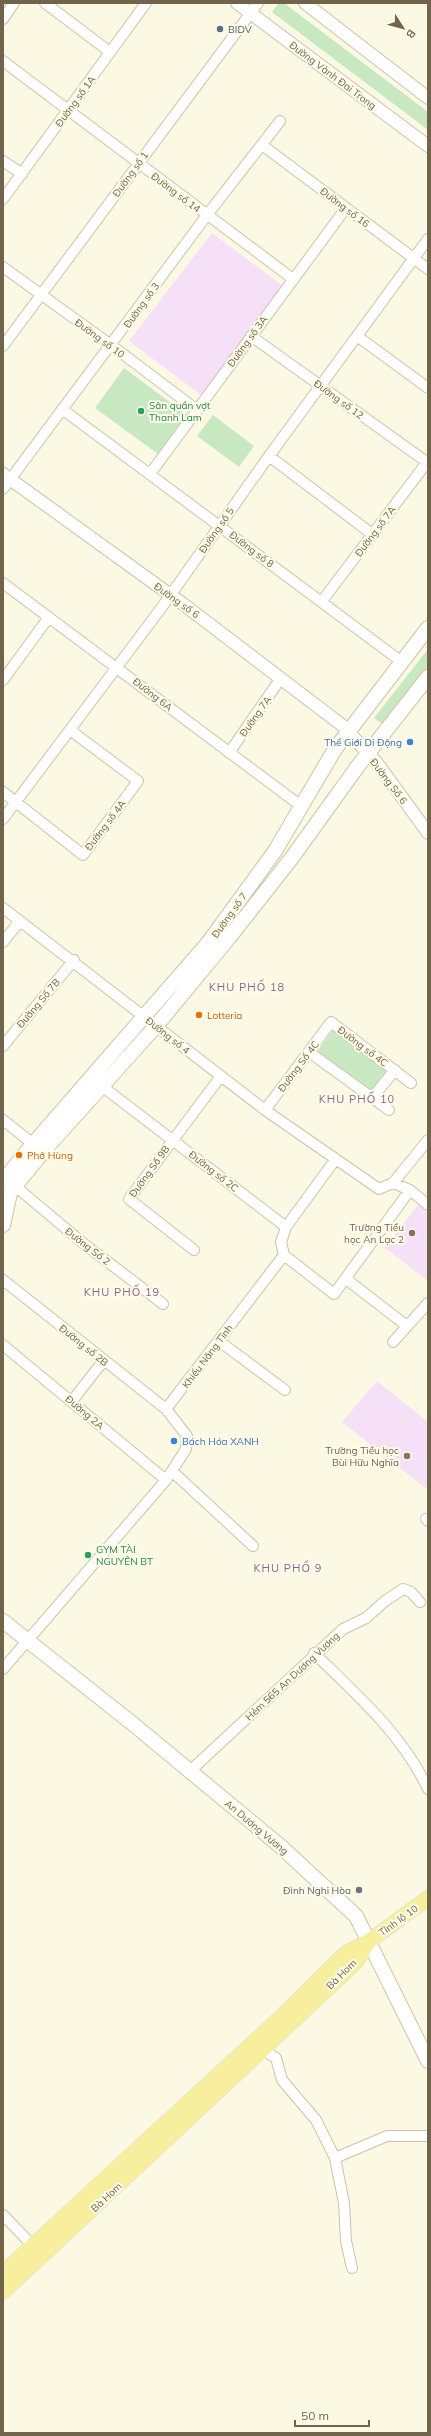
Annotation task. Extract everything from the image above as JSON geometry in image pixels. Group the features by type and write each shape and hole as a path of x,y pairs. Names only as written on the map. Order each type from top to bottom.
{"main road":[{"name":"Đường số 7","path":"3,1225 10,1193 9,1184 145,1017 208,943 275,851 301,806 349,731 428,628"},
{"name":"Đường số 7","path":"38,1148 103,1087 156,1026 290,859 368,753 428,677"},
{"name":"An Dương Vương","path":"3,1621 190,1771 279,1845 356,1916 428,2061"},
{"name":"Tỉnh lộ 10","path":"368,1942 428,1898"},
{"name":"Bà Hom","path":"3,2292 38,2251 258,2046 354,1963 368,1942"},
{"name":"Bà Hom","path":"3,2273 38,2251"}],"street":[{"path":"3,19 14,3"},
{"path":"45,3 110,52"},
{"name":"Đường số 1A","path":"3,199 146,3"},
{"name":"Đường Vành Đai Trong","path":"237,3 254,8 428,146"},
{"path":"305,3 428,98"},
{"name":"Đường số 1","path":"3,346 137,163 254,8"},
{"name":"Đường số 14","path":"3,61 293,279"},
{"name":"Đường số 3","path":"5,481 111,345 207,215 280,121"},
{"name":"Đường số 16","path":"262,145 428,269"},
{"path":"3,161 22,174"},
{"name":"Đường số 3A","path":"150,474 346,208"},
{"name":"Đường số 5","path":"3,819 118,667 219,525 428,239"},
{"name":"Đường số 10","path":"3,267 111,345 197,410"},
{"name":"Đường số 12","path":"251,336 428,462"},
{"path":"357,336 428,388"},
{"name":"Đường số 8","path":"62,409 402,662"},
{"path":"269,456 372,534"},
{"name":"Đường số 7A","path":"322,601 428,462"},
{"name":"Đường số 6","path":"5,481 170,595 349,731"},
{"name":"Đường 6A","path":"3,583 118,667 229,753 301,806"},
{"path":"4,675 49,617"},
{"name":"Đường 7A","path":"229,753 281,678"},
{"name":"Đường số 4A","path":"3,792 83,855 138,782 70,730"},
{"name":"Đường Số 6","path":"349,731 368,753 428,832"},
{"name":"Đường số 4","path":"3,908 74,960 156,1026 265,1110 336,1160"},
{"path":"3,942 20,921"},
{"name":"Đường Số 7B","path":"3,1046 74,960"},
{"name":"Đường Số 4C","path":"265,1110 331,1022"},
{"name":"Đường số 4C","path":"331,1022 411,1083"},
{"name":"Đường số 4C","path":"309,1052 389,1110"},
{"name":"Đường số 4C","path":"372,1098 395,1070"},
{"name":"Đường Số 9B","path":"194,1250 129,1200 172,1138 221,1076"},
{"name":"Đường số 2C","path":"103,1087 172,1138 286,1227"},
{"path":"3,1120 38,1148"},
{"path":"410,1190 334,1294 284,1256 281,1242 286,1227 336,1160 379,1189 393,1183 428,1140"},
{"path":"393,1183 410,1190 428,1205"},
{"name":"Đường Số 2","path":"9,1184 163,1304"},
{"name":"Khiếu Năng Tĩnh","path":"166,1409 284,1256"},
{"path":"346,1279 407,1326"},
{"name":"Đường số 2B","path":"3,1280 166,1409"},
{"path":"393,1342 428,1303"},
{"path":"219,1341 284,1390"},
{"name":"Đường 2A","path":"3,1345 166,1480"},
{"path":"72,1401 104,1360"},
{"path":"3,1669 173,1472 186,1449 187,1436 166,1409"},
{"path":"173,1472 253,1546"},
{"name":"Hẻm 565 An Dương Vương","path":"190,1771 314,1654 343,1629 366,1618 385,1601 403,1589 411,1592 420,1602"},
{"path":"314,1654 371,1707 416,1764 428,1789"},
{"path":"258,2046 276,2058 282,2080 316,2120 335,2158 344,2203 346,2242 352,2268"},
{"path":"335,2158 387,2136 428,2136"},
{"path":"3,2215 38,2251"}],"shaded area":[{"path":"212,233 283,286 201,395 129,341"},
{"name":"Trường Tiểu học An Lạc 2","path":"418,1205 428,1212 428,1281 385,1248"},
{"name":"Trường Tiểu học Bùi Hữu Nghĩa","path":"377,1381 428,1422 428,1490 342,1422"}],"green space":[{"path":"279,3 284,3 428,112 428,130 272,12"},
{"name":"Sân quần vợt Thanh Lam","path":"124,368 187,415 158,454 95,408"},
{"path":"213,415 254,446 239,467 197,436"},
{"path":"428,649 428,667 383,724 374,718"},
{"path":"333,1030 387,1070 371,1092 317,1052"}],"place":[{"name":"BIDV","path":"220,29"},
{"name":"Sân quần vợt Thanh Lam","path":"141,411"},
{"name":"Thế Giới Di Động","path":"410,742"},
{"name":"Lotteria","path":"199,1015"},
{"name":"Phở Hùng","path":"19,1155"},
{"name":"Trường Tiểu học An Lạc 2","path":"412,1233"},
{"name":"Bách Hóa XANH","path":"174,1441"},
{"name":"Trường Tiểu học Bùi Hữu Nghĩa","path":"407,1456"},
{"name":"GYM TÀI NGUYÊN BT","path":"88,1555"},
{"name":"Đình Nghi Hòa","path":"359,1890"}],"district":[{"name":"KHU PHỐ 18","path":"247,987"},
{"name":"KHU PHỐ 10","path":"357,1099"},
{"name":"KHU PHỐ 19","path":"122,1292"},
{"name":"KHU PHỐ 9","path":"288,1568"}]}
